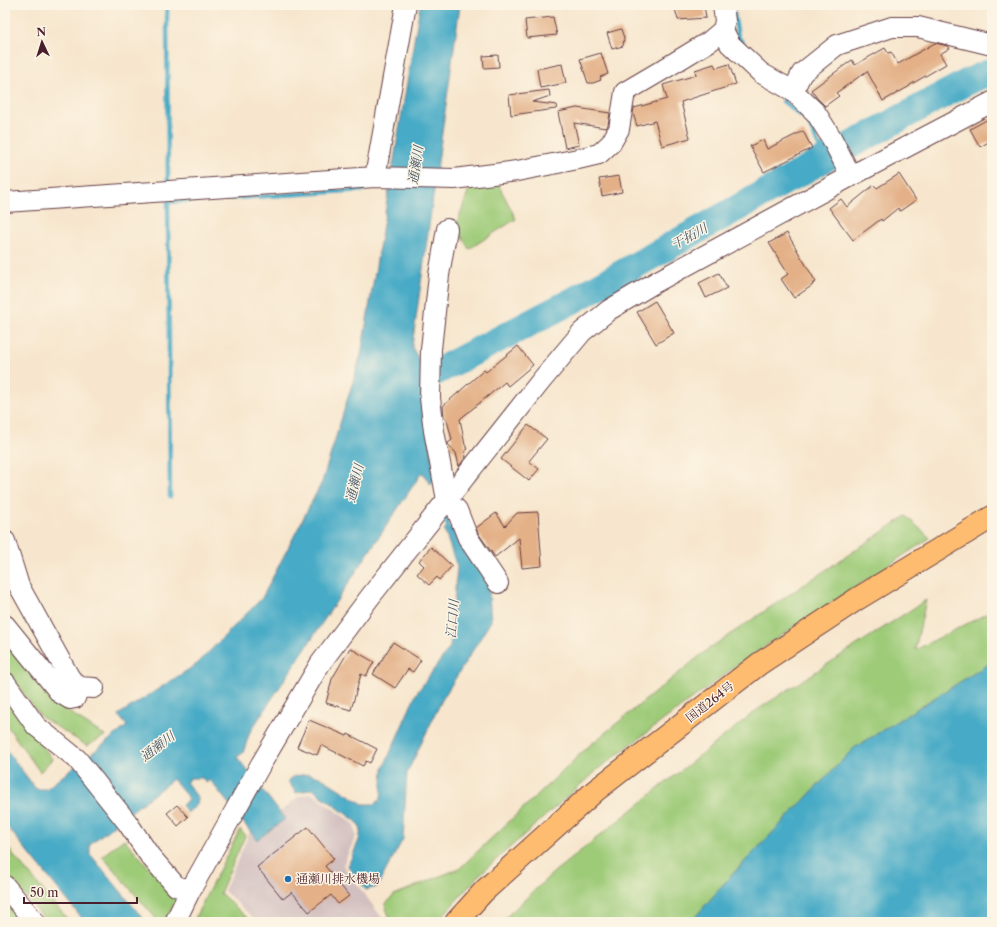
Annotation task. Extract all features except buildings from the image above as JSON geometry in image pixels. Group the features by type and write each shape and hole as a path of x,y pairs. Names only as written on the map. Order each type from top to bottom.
{"highway":[{"name":"国道264号","path":"456,922 484,891 595,791 759,664 857,599 992,517"}],"street":[{"path":"378,177 406,5"},
{"path":"5,202 378,177 465,178 517,171 599,154 611,143 619,129 625,92 710,41 723,30 725,21 723,5"},
{"path":"793,91 802,73 837,45 892,27 918,27 992,45"},
{"path":"723,30 730,44 760,73 793,91 816,113 831,137 848,170"},
{"path":"175,922 187,897 255,774 320,664 370,597 541,381 582,332 609,310 848,170 992,102"},
{"path":"442,506 430,398 431,349 439,274 447,229"},
{"path":"442,506 457,510 468,538 498,583"},
{"path":"5,541 19,586 70,678 86,688 75,698 70,699 60,693 5,625"},
{"path":"5,682 36,726 77,759 127,822 150,856 187,897"},
{"path":"5,886 35,922"}],"shaded area":[{"path":"311,793 354,824 356,836 343,865 385,922 258,922 224,891 250,832 258,840 285,819 280,812 298,797"}],"green space":[{"path":"484,181 497,182 516,219 469,249 456,226 469,189"},
{"path":"906,516 930,538 747,658 598,769 479,875 437,922 391,922 385,905 394,895 460,868 589,746 707,650"},
{"path":"926,600 915,650 992,611 992,662 854,748 727,880 691,922 501,922 554,872 757,710"},
{"path":"5,641 55,703 105,736 87,746 40,716 9,673 5,665"},
{"path":"5,693 52,759 40,772 5,723"},
{"path":"240,829 245,836 220,893 252,922 193,922"},
{"path":"124,839 177,899 164,922 159,922 102,856"},
{"path":"5,843 14,856 70,922 47,922 5,872"},
{"path":"5,896 27,922 5,922"}],"water":[{"name":"通瀬川","path":"420,5 460,5 412,347 422,365 434,478 431,485 422,472 250,732 243,753 237,757 285,819 257,840 210,780 206,783 202,778 191,778 186,782 198,798 197,805 187,813 182,805 189,799 173,779 90,844 90,854 146,922 85,922 5,824 5,748 36,789 46,789 127,726 118,715 197,664 262,598 322,482 361,355"},
{"path":"452,527 462,549 488,580 491,621 442,700 407,773 403,839 377,887 366,890 348,866 359,840 361,829 357,822 312,789 296,793 288,781 295,776 308,774 320,777 363,804 375,804 381,799 383,769 416,694 450,647 457,567 444,529"},
{"path":"992,662 992,922 691,922 727,880 854,748"}],"waterway":[{"path":"167,5 168,184"},
{"path":"734,13 738,37 743,43"},
{"name":"干拓川","path":"404,376 424,376 436,372 572,301 825,159 967,82 992,71"},
{"path":"783,101 801,116"},
{"path":"810,126 825,159"},
{"path":"170,497 168,202 364,190"},
{"name":"江口川","path":"444,514 450,533"}],"place":[{"name":"通瀬川排水機場","path":"288,879"}]}
